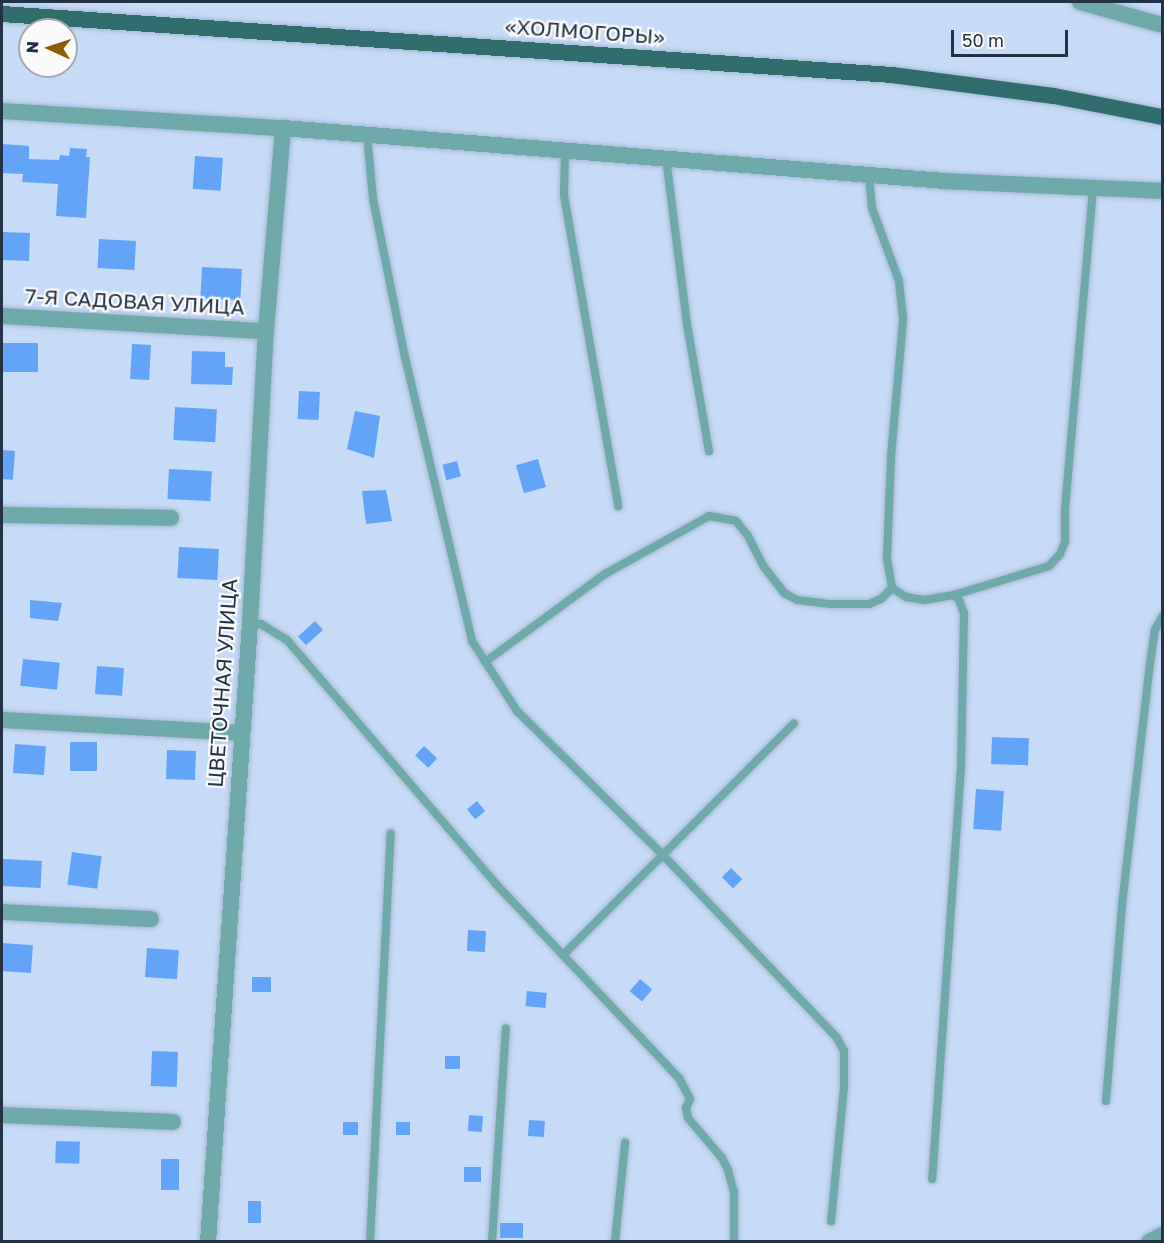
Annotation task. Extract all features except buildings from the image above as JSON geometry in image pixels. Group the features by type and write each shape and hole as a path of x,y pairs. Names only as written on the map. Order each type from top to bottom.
{"highway":[{"name":"«ХОЛМОГОРЫ»","path":"2,14 892,75 1054,96 1162,117"}],"street":[{"path":"1080,2 1162,25"},
{"path":"2,111 283,128 869,175 1162,191"},
{"name":"ЦВЕТОЧНАЯ УЛИЦА","path":"208,1242 240,733 250,623 266,331 283,128"},
{"name":"7-Я САДОВАЯ УЛИЦА","path":"2,316 266,331"},
{"path":"2,515 171,518"},
{"path":"2,720 240,733"},
{"path":"2,912 151,919"},
{"path":"2,1115 172,1122"},
{"path":"1149,1242 1162,1235"}],"lane":[{"path":"367,135 373,200 405,357 470,631 485,662 517,711 662,854 837,1038 844,1051 844,1087 831,1221"},
{"path":"565,151 564,195 618,506"},
{"path":"666,158 687,324 709,451"},
{"path":"869,175 872,208 899,281 903,320 891,458 887,547 892,588"},
{"path":"892,588 906,597 925,600 954,595 1049,566 1060,554 1065,542 1065,509 1093,189"},
{"path":"485,662 605,574 709,516 736,521 748,537 764,567 784,592 797,600 831,604 869,604 881,599 892,588"},
{"path":"932,1179 961,767 964,613 959,600 954,595"},
{"path":"1106,1101 1122,905 1147,687 1155,630 1162,617"},
{"path":"250,623 261,624 287,640 496,884 687,1089 690,1099 686,1108 688,1118 722,1158 728,1170 734,1192 734,1242"},
{"path":"563,955 794,723"},
{"path":"370,1242 391,834"},
{"path":"492,1242 506,1028"},
{"path":"615,1242 625,1143"}]}
